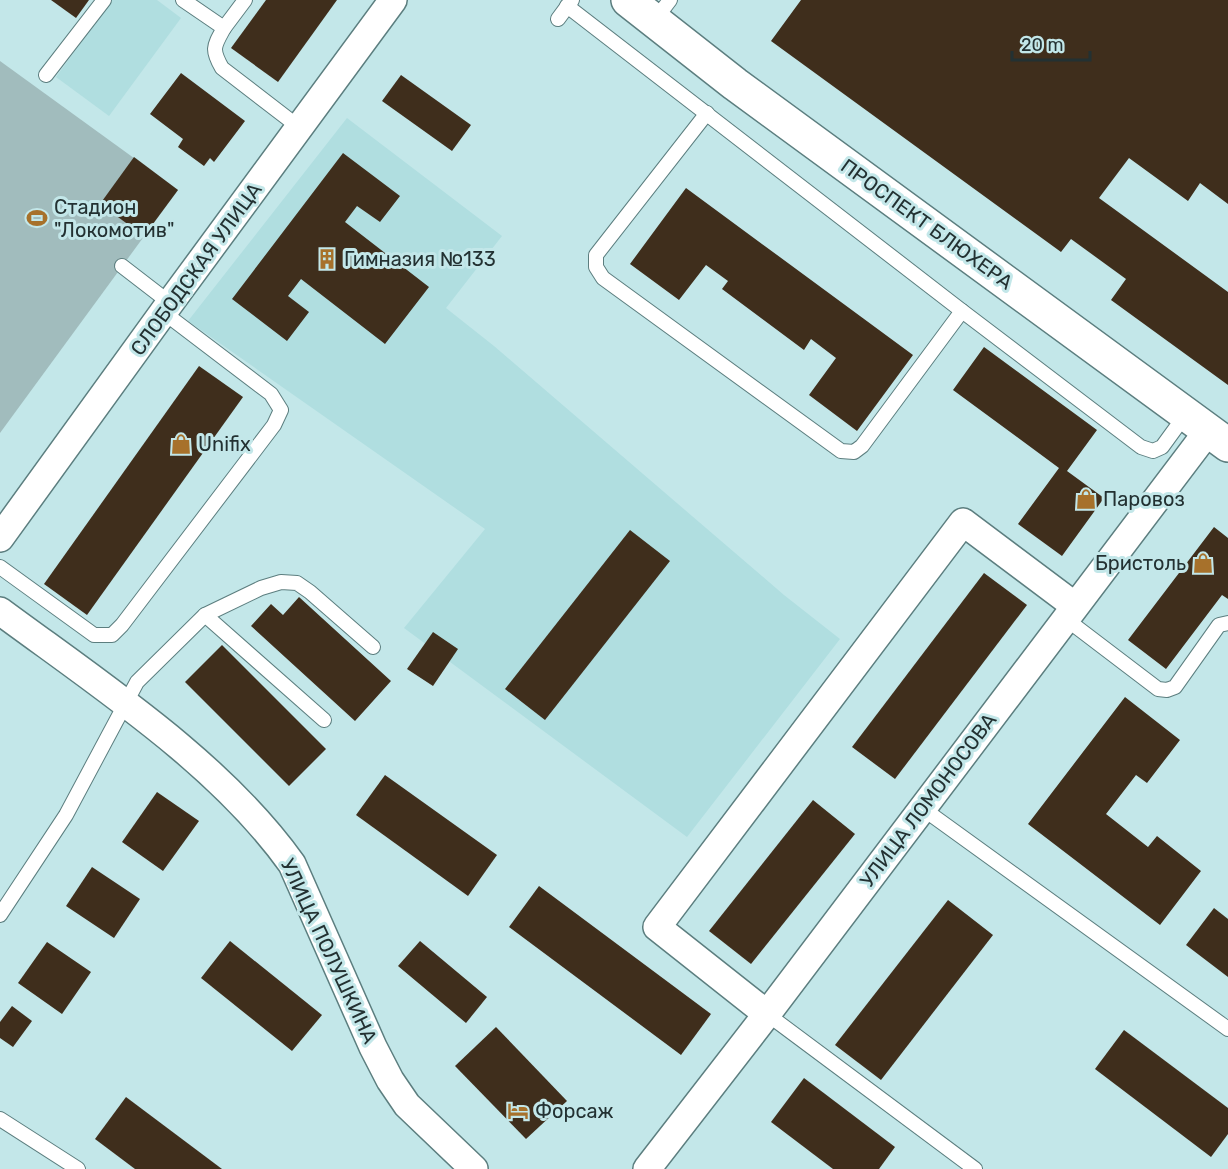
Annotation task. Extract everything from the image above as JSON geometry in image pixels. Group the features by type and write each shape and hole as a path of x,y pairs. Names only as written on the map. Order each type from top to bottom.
{"main road":[{"name":"ПРОСПЕКТ БЛЮХЕРА","path":"628,0 662,10 735,84 1207,430"}],"street":[{"name":"СЛОБОДСКАЯ УЛИЦА","path":"0,538 393,0"},
{"name":"УЛИЦА ЛОМОНОСОВА","path":"647,1169 767,1014 1207,430"},
{"path":"767,1014 657,927 756,795 963,522 1071,612"},
{"name":"УЛИЦА ПОЛУШКИНА","path":"0,611 125,704 206,769 279,845 292,864 390,1080 407,1105 474,1169"}],"lane":[{"path":"46,75 104,0"},
{"path":"183,0 224,28"},
{"path":"245,0 214,45 214,55 222,68 300,128"},
{"path":"558,20 570,3 707,113 962,311 1142,447 1153,451 1207,430"},
{"path":"707,113 596,255 596,267 603,278 841,451 847,452 854,452 862,446 962,311"},
{"path":"0,567 94,635 112,635 122,625 274,425 281,410 271,394 166,308 122,266"},
{"path":"0,915 66,815 138,682 205,615 261,588 281,582 297,583 373,647"},
{"path":"1071,612 1158,689 1167,690 1175,687 1219,626 1228,623"},
{"path":"205,615 324,720"},
{"path":"922,808 1228,1029"},
{"path":"767,1014 975,1169"},
{"path":"0,1119 78,1169"}],"shaded area":[{"path":"112,0 157,0 181,18 109,116 56,77"},
{"path":"0,61 178,190 0,433"},
{"path":"347,118 502,236 446,308 494,346 784,595 840,639 687,837 404,628 485,529 188,321"}],"building":[{"path":"51,0 89,0 76,18"},
{"path":"266,0 337,0 278,82 231,48"},
{"path":"801,0 1228,0 1228,204 1200,183 1188,201 1129,158 1099,198 1228,292 1228,385 1111,300 1126,279 1071,239 1061,252 771,41"},
{"path":"181,73 245,121 214,162 210,158 204,166 178,147 183,139 150,114"},
{"path":"401,75 471,125 452,151 382,101"},
{"name":"Гимназия №133","path":"343,153 400,196 380,222 357,206 345,222 429,287 385,344 301,279 288,296 309,312 287,341 232,299"},
{"path":"134,157 178,190 144,236 100,204"},
{"path":"686,188 913,355 857,431 809,395 836,358 811,339 804,350 722,289 728,281 706,265 679,300 630,264"},
{"path":"984,347 1097,430 1067,471 1104,498 1062,556 1018,524 1059,468 953,390"},
{"path":"199,366 243,397 87,615 44,584"},
{"path":"1214,527 1228,538 1228,599 1222,595 1166,669 1128,640"},
{"path":"630,530 670,561 545,720 505,689"},
{"path":"984,573 1027,605 895,779 852,747"},
{"path":"299,597 391,681 355,721 251,626 271,604 283,615"},
{"path":"433,632 458,649 433,686 407,669"},
{"path":"222,645 326,749 289,786 185,682"},
{"path":"1125,697 1180,740 1147,783 1136,775 1106,814 1148,847 1157,836 1201,871 1160,925 1028,824"},
{"path":"385,775 497,855 468,896 356,815"},
{"path":"157,792 199,821 163,871 122,842"},
{"path":"813,800 855,834 751,964 709,931"},
{"path":"92,867 140,899 114,938 66,906"},
{"path":"539,886 711,1014 681,1055 509,927"},
{"path":"948,900 993,935 881,1080 835,1045"},
{"path":"1214,908 1228,919 1228,977 1186,945"},
{"path":"230,941 322,1015 292,1051 201,978"},
{"path":"420,941 487,997 466,1023 398,966"},
{"path":"47,942 91,972 62,1014 18,983"},
{"path":"12,1006 32,1021 13,1047 0,1038 0,1022"},
{"path":"496,1027 567,1101 526,1139 455,1066"},
{"path":"1124,1030 1228,1108 1228,1134 1211,1157 1095,1069"},
{"path":"804,1078 895,1147 879,1169 833,1169 771,1122"},
{"path":"126,1097 222,1169 135,1169 95,1139"}],"place":[{"name":"Стадион \"Локомотив\"","path":"37,218"},
{"name":"Гимназия №133","path":"327,259"},
{"name":"Unifix","path":"181,444"},
{"name":"Паровоз","path":"1086,499"},
{"name":"Бристоль","path":"1203,563"},
{"name":"Форсаж","path":"518,1111"}]}
